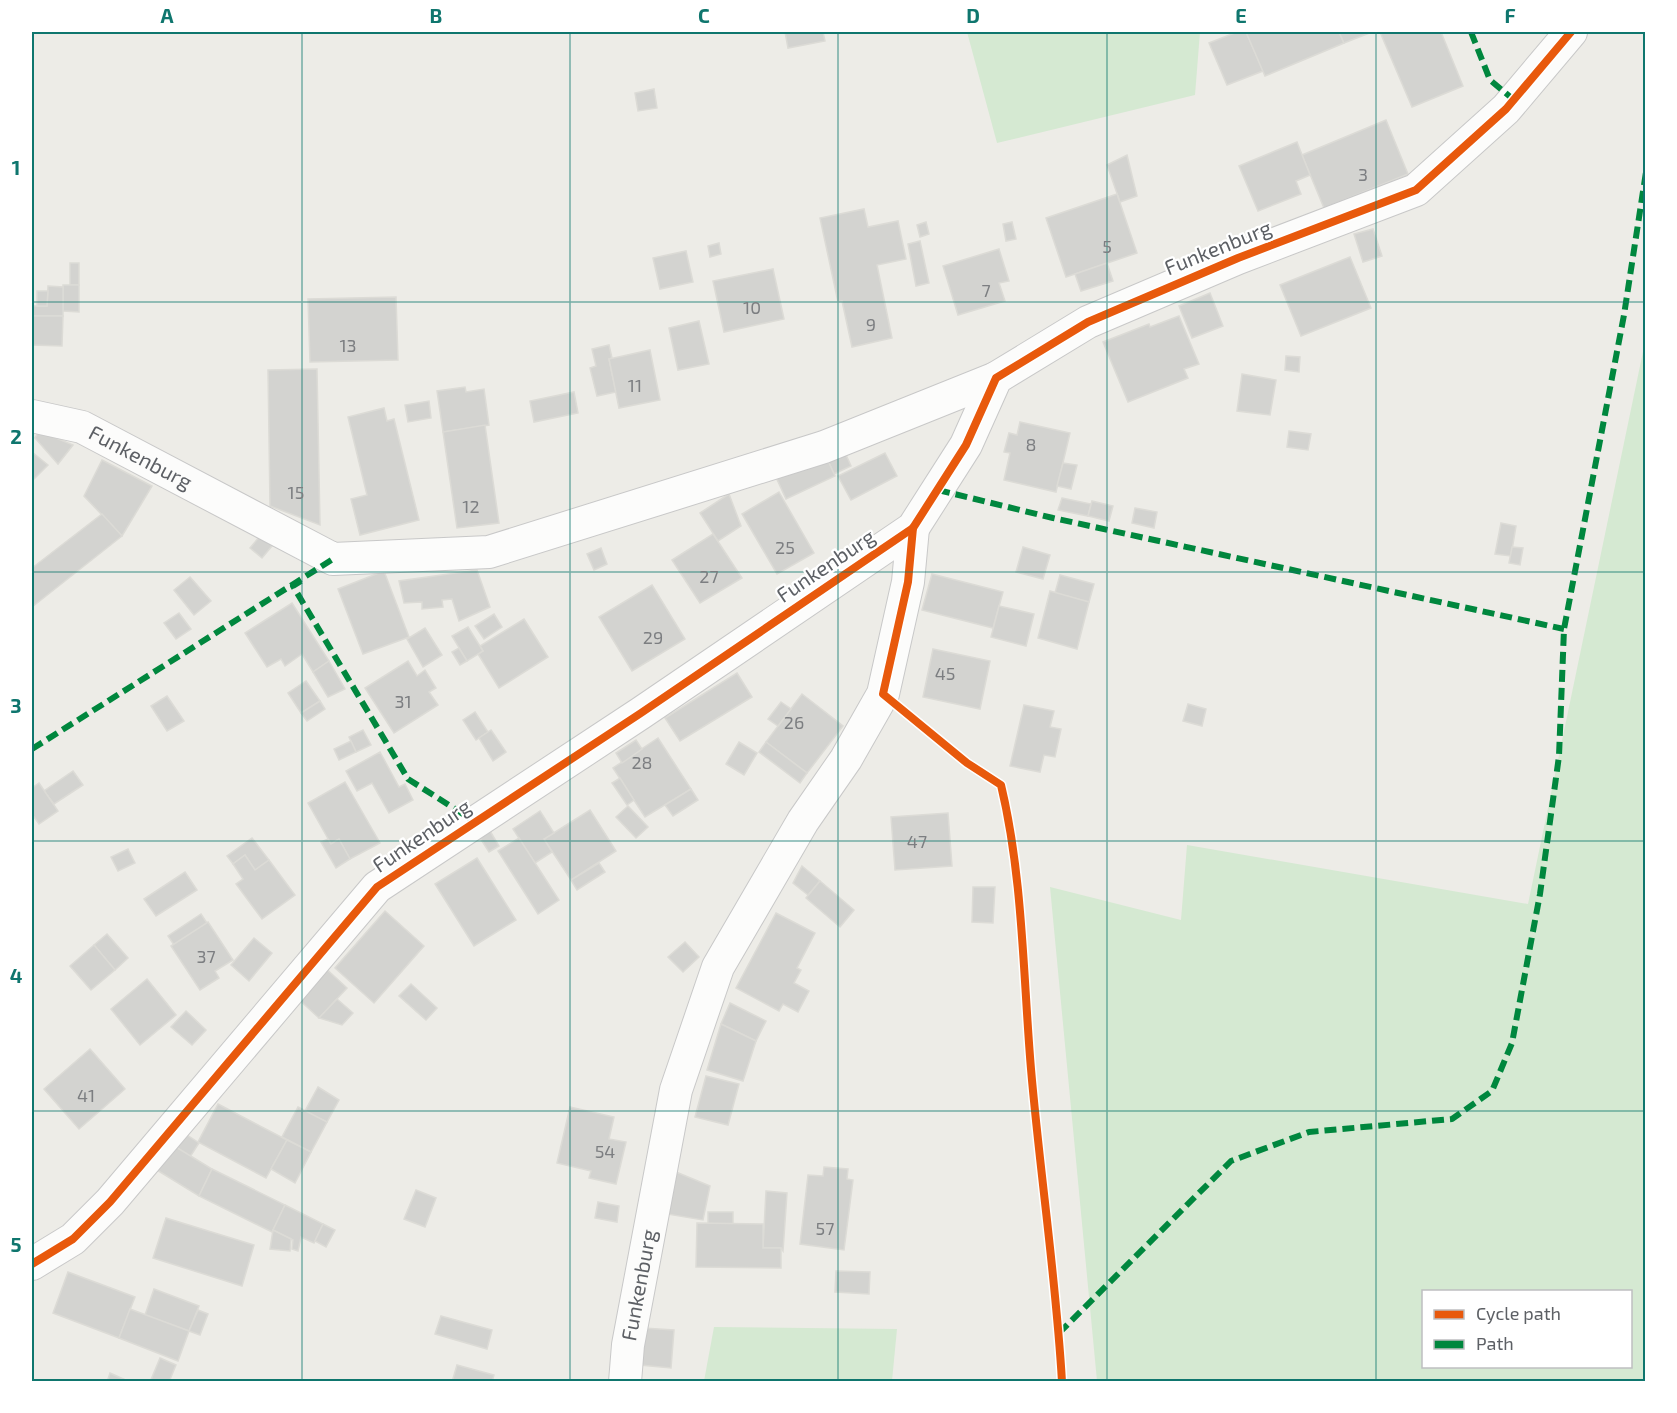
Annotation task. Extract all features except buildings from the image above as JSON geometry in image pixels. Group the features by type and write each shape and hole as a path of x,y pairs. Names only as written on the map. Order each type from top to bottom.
{"street":[{"name":"Funkenburg","path":"32,416 82,427 333,559 489,552 824,447 996,378 1088,322 1238,258 1416,190 1506,109 1572,32"},
{"name":"Funkenburg","path":"32,1264 74,1239 110,1202 377,887 913,528 966,446 996,378"},
{"name":"Funkenburg","path":"625,1382 628,1345 680,1079 718,968 803,821 846,759 883,694 908,582 913,528"}],"green space":[{"path":"967,32 1200,32 1195,95 997,143"},
{"path":"1645,342 1645,1381 1097,1381 1050,887 1181,920 1187,845 1528,904"},
{"path":"714,1327 897,1329 892,1381 704,1381"}],"marked path":[{"path":"1471,32 1490,80 1514,100"},
{"path":"1059,1333 1231,1161 1309,1132 1452,1119 1492,1091 1512,1043 1540,894 1559,756 1564,629 1624,315 1646,172"},
{"path":"938,490 1053,518 1564,629"},
{"path":"32,749 333,559"},
{"path":"301,581 293,586 408,779 474,821"}],"cycle path":[{"path":"32,1264 73,1239 110,1202 377,887 641,713 913,528 966,445 996,378 1088,322 1238,258 1416,190 1506,109 1571,32"},
{"path":"913,528 908,582 883,694 967,763 1001,785 1018,891 1031,1069 1062,1382"}]}
